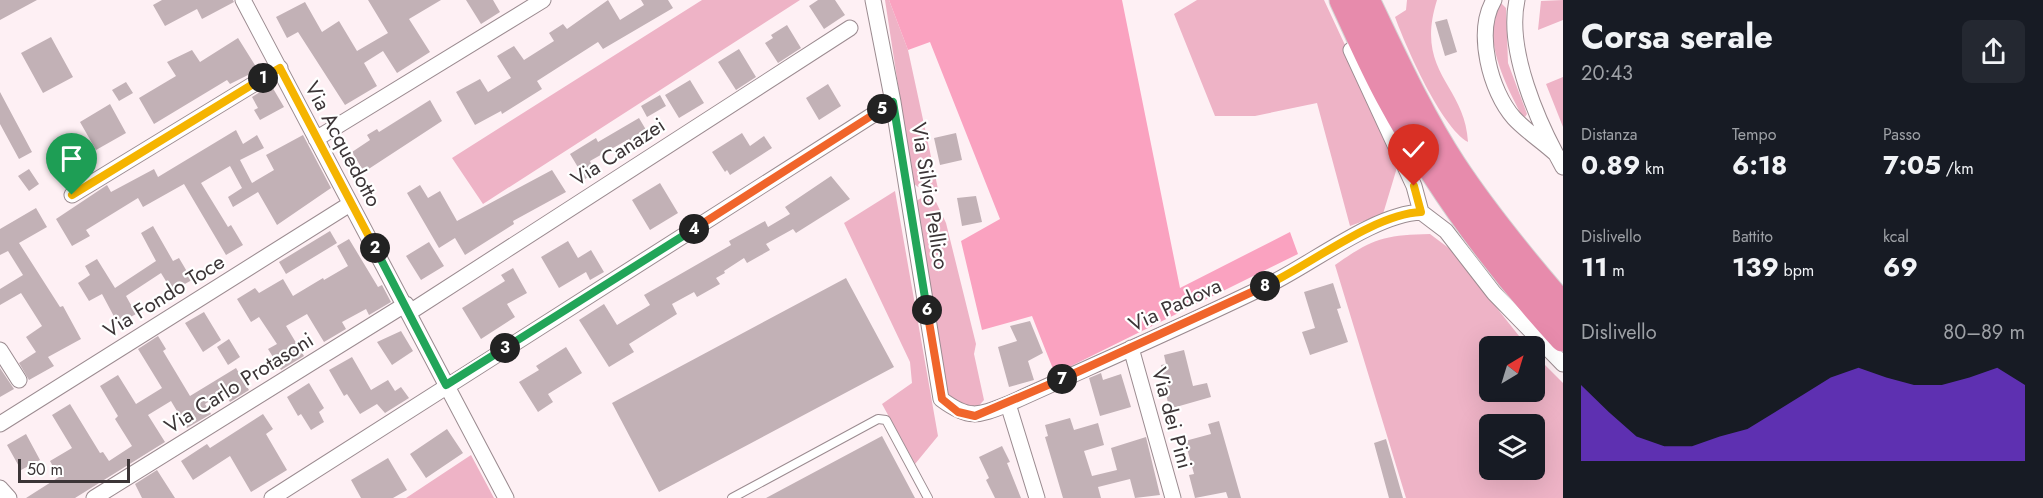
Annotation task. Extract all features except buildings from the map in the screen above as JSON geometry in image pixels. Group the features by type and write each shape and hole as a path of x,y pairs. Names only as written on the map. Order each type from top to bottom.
{"highway":[{"path":"1366,0 1407,86 1453,166 1511,247 1563,306"},
{"path":"1339,6 1436,177 1496,260 1563,338"}],"street":[{"name":"Via Acquedotto","path":"243,0 350,204 408,308 506,498"},
{"path":"316,139 543,0"},
{"name":"Via Silvio Pellico","path":"873,0 893,102 942,399"},
{"path":"1494,0 1485,45 1493,81 1513,117 1560,160"},
{"path":"1517,0 1515,41 1521,71 1560,160"},
{"path":"1339,6 1414,186 1421,212 1446,231 1494,293 1563,364"},
{"name":"Via Canazei","path":"408,308 850,28"},
{"path":"72,195 280,68"},
{"path":"272,498 893,102"},
{"name":"Via Fondo Toce","path":"0,424 350,204"},
{"name":"Via Padova","path":"942,399 958,412 975,416 1008,404 1272,283 1379,224 1406,213 1421,212"},
{"name":"Via Carlo Protasoni","path":"94,498 408,308"},
{"name":"Via dei Pini","path":"1131,348 1173,498"},
{"path":"0,350 19,380"},
{"path":"1008,404 1037,498"},
{"path":"0,488 9,498"}],"lane":[{"path":"732,498 878,419 886,420 928,498"}],"shaded area":[{"path":"702,0 800,0 483,204 452,158"},
{"path":"885,0 889,0 908,50 938,189 918,187 913,183"},
{"path":"889,0 1122,0 1180,288 1290,232 1298,254 1055,374 1032,316 982,330 961,241 1000,219 930,42 908,50"},
{"path":"1197,0 1324,0 1399,161 1383,214 1350,226 1317,103 1255,116 1215,116 1174,14"},
{"path":"1407,0 1437,0 1432,25 1432,45 1436,62 1465,122 1468,142 1458,134 1436,104 1407,47 1395,17 1406,10"},
{"path":"1563,0 1563,20 1538,30 1541,1"},
{"path":"1501,3 1506,8 1508,63 1527,114 1525,117 1522,116 1509,91 1494,45 1495,16"},
{"path":"1563,77 1563,127 1546,84"},
{"path":"895,191 938,436 915,464 882,404 912,383 910,362 844,223"},
{"path":"923,197 936,202 946,223 976,344 974,354 984,400 976,409 961,408 948,394 916,201"},
{"path":"1430,234 1450,249 1519,336 1479,336 1479,402 1545,402 1545,365 1563,383 1563,498 1406,498 1335,265 1369,244 1389,237"},
{"path":"471,455 494,498 406,498"}],"route":[{"path":"72,195 280,68 350,204 406,304 446,385 893,102 942,399 958,412 975,416 1008,404 1272,283 1379,224 1406,213 1421,212 1414,186"}]}
